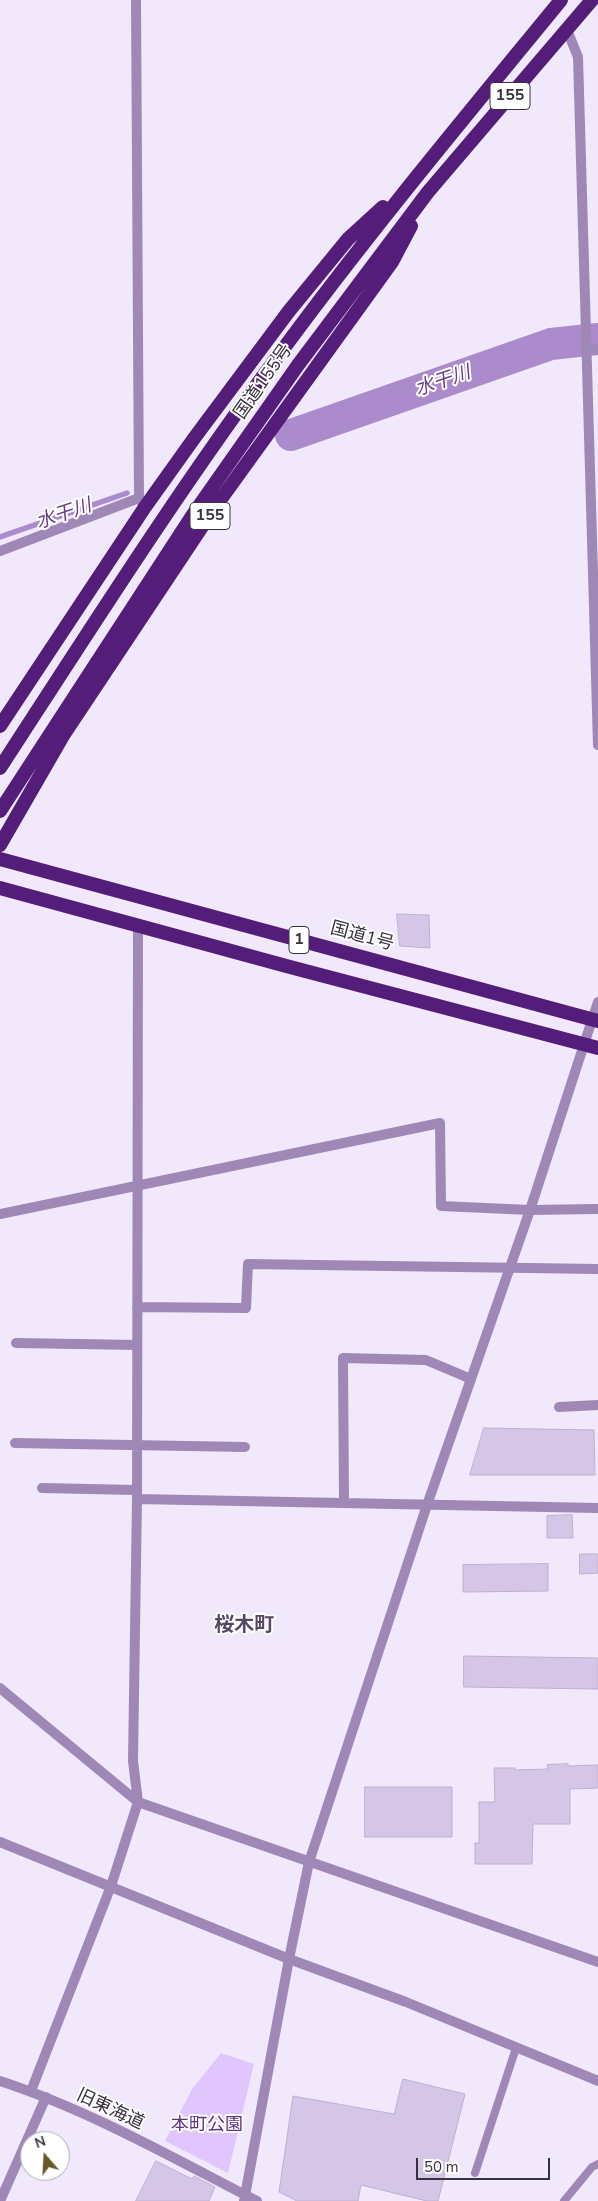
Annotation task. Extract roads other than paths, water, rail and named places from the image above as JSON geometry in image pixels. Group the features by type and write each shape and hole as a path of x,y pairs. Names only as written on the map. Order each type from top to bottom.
{"highway":[{"name":"国道155号","path":"0,768 161,521 279,353 414,180 561,0"},
{"name":"国道155号","path":"0,810 214,484 298,365 428,192 592,0"},
{"name":"155","path":"0,726 142,502 289,311 348,239 414,180"},
{"name":"155","path":"0,845 64,734 213,510 392,262 428,192"},
{"name":"国道1号","path":"0,858 595,1020"},
{"name":"1","path":"0,888 591,1046"}],"street":[{"path":"0,551 142,502 136,0"},
{"path":"567,30 578,57 586,349 594,483 598,745"},
{"path":"586,349 598,349"},
{"path":"30,2091 111,1886 138,1802 133,1761 137,1345 138,924"},
{"path":"245,2198 309,1862 427,1505 530,1210 591,1046 598,1002"},
{"path":"0,1214 440,1124 442,1206 530,1210 598,1209"},
{"path":"137,1307 246,1308 248,1264 598,1269"},
{"path":"16,1343 137,1345"},
{"path":"344,1502 344,1358 426,1360 471,1379"},
{"path":"559,1407 598,1405"},
{"path":"15,1443 245,1447"},
{"path":"42,1488 136,1494 427,1505 598,1508"},
{"path":"0,1688 138,1802 598,1962"},
{"path":"0,1842 289,1959 406,2002 598,2081"},
{"name":"旧東海道","path":"0,2081 46,2097 158,2150 245,2198 257,2201"},
{"path":"0,2201 46,2097"}],"lane":[{"path":"475,2173 516,2048"},
{"path":"564,2201 592,2168 598,2164"}],"waterway":[{"name":"水干川","path":"291,435 551,344 598,339"},
{"name":"水干川","path":"0,537 127,493"}],"district":[{"name":"桜木町","path":"244,1626"}],"park label":[{"name":"本町公園","path":"207,2126"}]}
